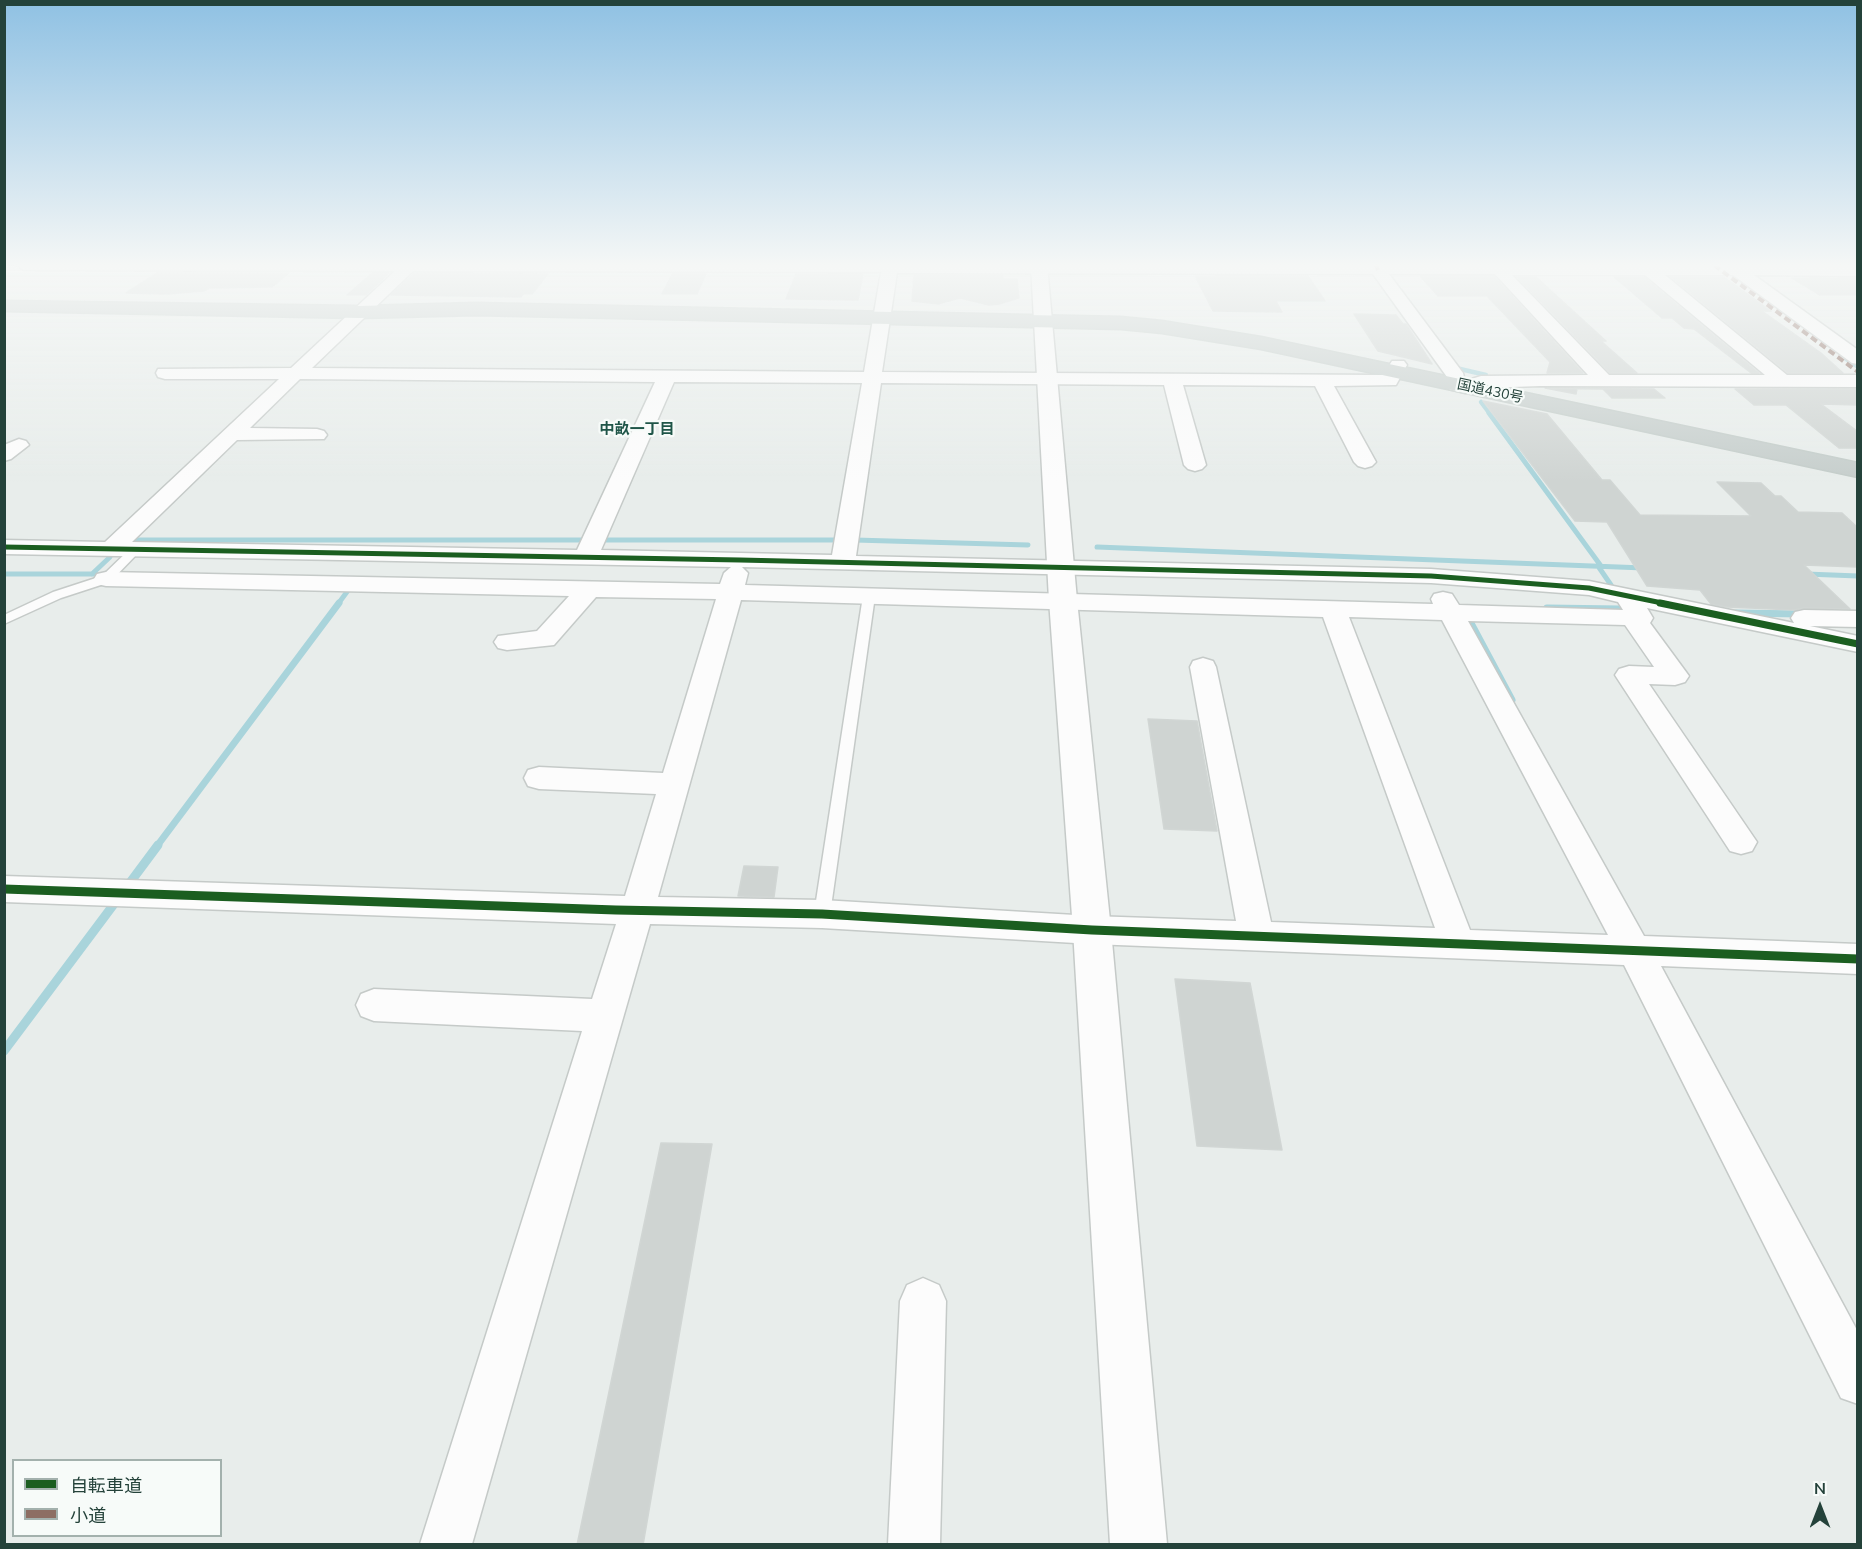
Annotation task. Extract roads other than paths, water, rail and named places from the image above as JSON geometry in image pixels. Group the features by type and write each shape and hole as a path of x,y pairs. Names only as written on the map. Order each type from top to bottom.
{"highway":[{"name":"国道430号","path":"1226,337 1397,368 1857,461"},
{"name":"国道430号","path":"1464,382 1857,470"}],"street":[{"path":"111,549 230,435 297,375 334,337"},
{"path":"843,563 877,377 880,337"},
{"path":"1044,337 1139,1545"},
{"path":"1430,337 1464,382 1603,379 1857,381"},
{"path":"1563,337 1603,379"},
{"path":"1724,337 1783,381"},
{"path":"1826,337 1857,359"},
{"path":"165,373 1389,381 1397,368"},
{"path":"591,546 667,376"},
{"path":"1172,380 1195,465"},
{"path":"1322,381 1365,462"},
{"path":"230,435 317,435"},
{"path":"4,565 15,547 136,549 591,546 740,560 1431,576 1552,584 1630,607 1675,676 1629,675 1742,842"},
{"path":"446,1545 595,1016 727,590 740,560"},
{"path":"1431,576 1455,610 1857,1381"},
{"path":"106,579 727,590 1333,609 1455,610 1630,607 1729,616 1857,620"},
{"path":"507,642 545,639 589,589"},
{"path":"1333,609 1457,942"},
{"path":"1729,616 1857,644"},
{"path":"1203,668 1256,935"},
{"path":"539,778 666,784"},
{"path":"4,889 627,911 822,914 1092,930 1457,942 1857,959"},
{"path":"374,1005 595,1016"},
{"path":"914,1545 923,1301"}],"lane":[{"path":"4,620 57,595 106,579 136,549"},
{"path":"822,914 869,596"}],"waterway":[{"path":"1846,359 1858,367"},
{"path":"1456,368 1486,375"},
{"path":"1481,402 1490,414"},
{"path":"1489,413 1601,566"},
{"path":"129,540 837,540"},
{"path":"855,540 1028,545"},
{"path":"1097,547 1598,566"},
{"path":"92,574 110,557"},
{"path":"1598,566 1644,568"},
{"path":"1598,566 1611,585"},
{"path":"4,574 92,574"},
{"path":"1806,574 1858,576"},
{"path":"338,604 352,585"},
{"path":"157,846 339,603"},
{"path":"1547,608 1620,609"},
{"path":"1465,612 1512,700"},
{"path":"1736,613 1802,614"},
{"path":"126,888 158,845"},
{"path":"4,1051 117,900"}],"district":[{"name":"中畝一丁目","path":"637,430"}]}
